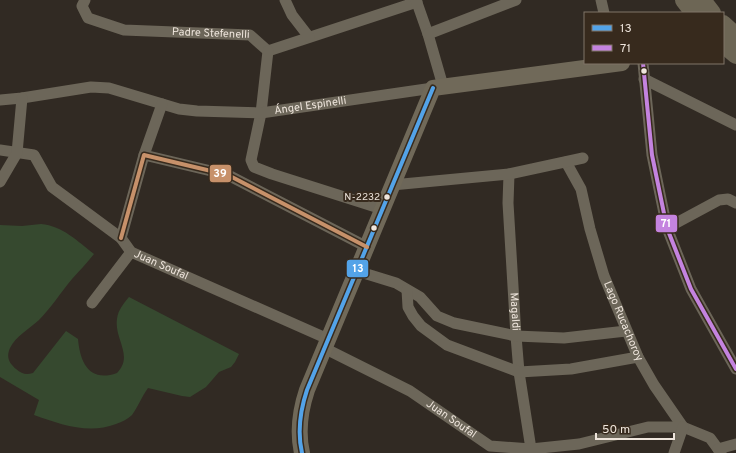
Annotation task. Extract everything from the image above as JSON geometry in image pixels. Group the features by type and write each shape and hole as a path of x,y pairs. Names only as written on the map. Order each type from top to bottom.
{"main road":[{"path":"684,0 693,12"},
{"path":"694,0 703,12"},
{"path":"702,0 711,12"},
{"path":"724,25 736,36"},
{"path":"724,34 736,44"},
{"path":"724,45 736,55"},
{"name":"Ángel Espinelli","path":"438,87 610,64"},
{"path":"302,453 299,433 302,404 392,185 438,87"}],"street":[{"name":"Padre Stefenelli","path":"85,0 82,6 88,18 124,30 250,35 268,51"},
{"path":"285,0 292,15 309,37"},
{"path":"428,34 516,0"},
{"path":"601,0 604,12"},
{"path":"382,209 254,167 250,160 261,113 268,51 417,1 428,34 438,87"},
{"path":"643,64 652,155 667,228 691,289 736,370"},
{"path":"644,79 736,125"},
{"name":"Ángel Espinelli","path":"0,100 91,87 109,88 179,109 261,113 438,87"},
{"path":"0,182 17,153 22,98"},
{"path":"121,238 144,155 162,104"},
{"name":"Juan Soufal","path":"0,150 34,155 52,187 121,238 131,252 326,344 410,391 490,446 531,449 579,444 648,427 683,427"},
{"path":"144,155 228,175 367,247"},
{"path":"392,185 509,174 583,158"},
{"name":"Lago Rucachoroy","path":"566,162 580,189 604,276 626,331 638,357 654,385 683,427"},
{"name":"Magaldi","path":"509,174 508,203 516,336 519,372 531,449"},
{"path":"667,228 719,200 728,199 736,203"},
{"path":"92,303 131,252"},
{"path":"356,271 396,283 420,297 438,316 454,324 516,336 564,338 626,331"},
{"path":"407,290 408,307 421,326 448,345 519,372 571,369 638,357"},
{"path":"674,453 683,427 710,438 719,451 736,444"}],"green space":[{"path":"41,224 49,225 63,231 76,239 94,254 39,320 19,336 10,348 8,357 9,360 18,371 24,374 33,373 66,331 78,339 84,363 93,373 107,375 117,373 122,367 124,354 118,333 117,319 123,304 129,297 239,354 235,362 231,367 219,372 206,387 190,397 148,388 129,418 106,427 74,427 34,415 39,400 0,377 0,225 22,226"}],"transit line":[{"name":"71","path":"643,64 652,155 667,228 691,289 736,369"},
{"name":"13","path":"302,453 300,445 300,421 307,390 433,88"},
{"name":"39","path":"121,238 144,155 228,175 367,247"}],"place":[{"name":"N-2232","path":"387,197"}]}
